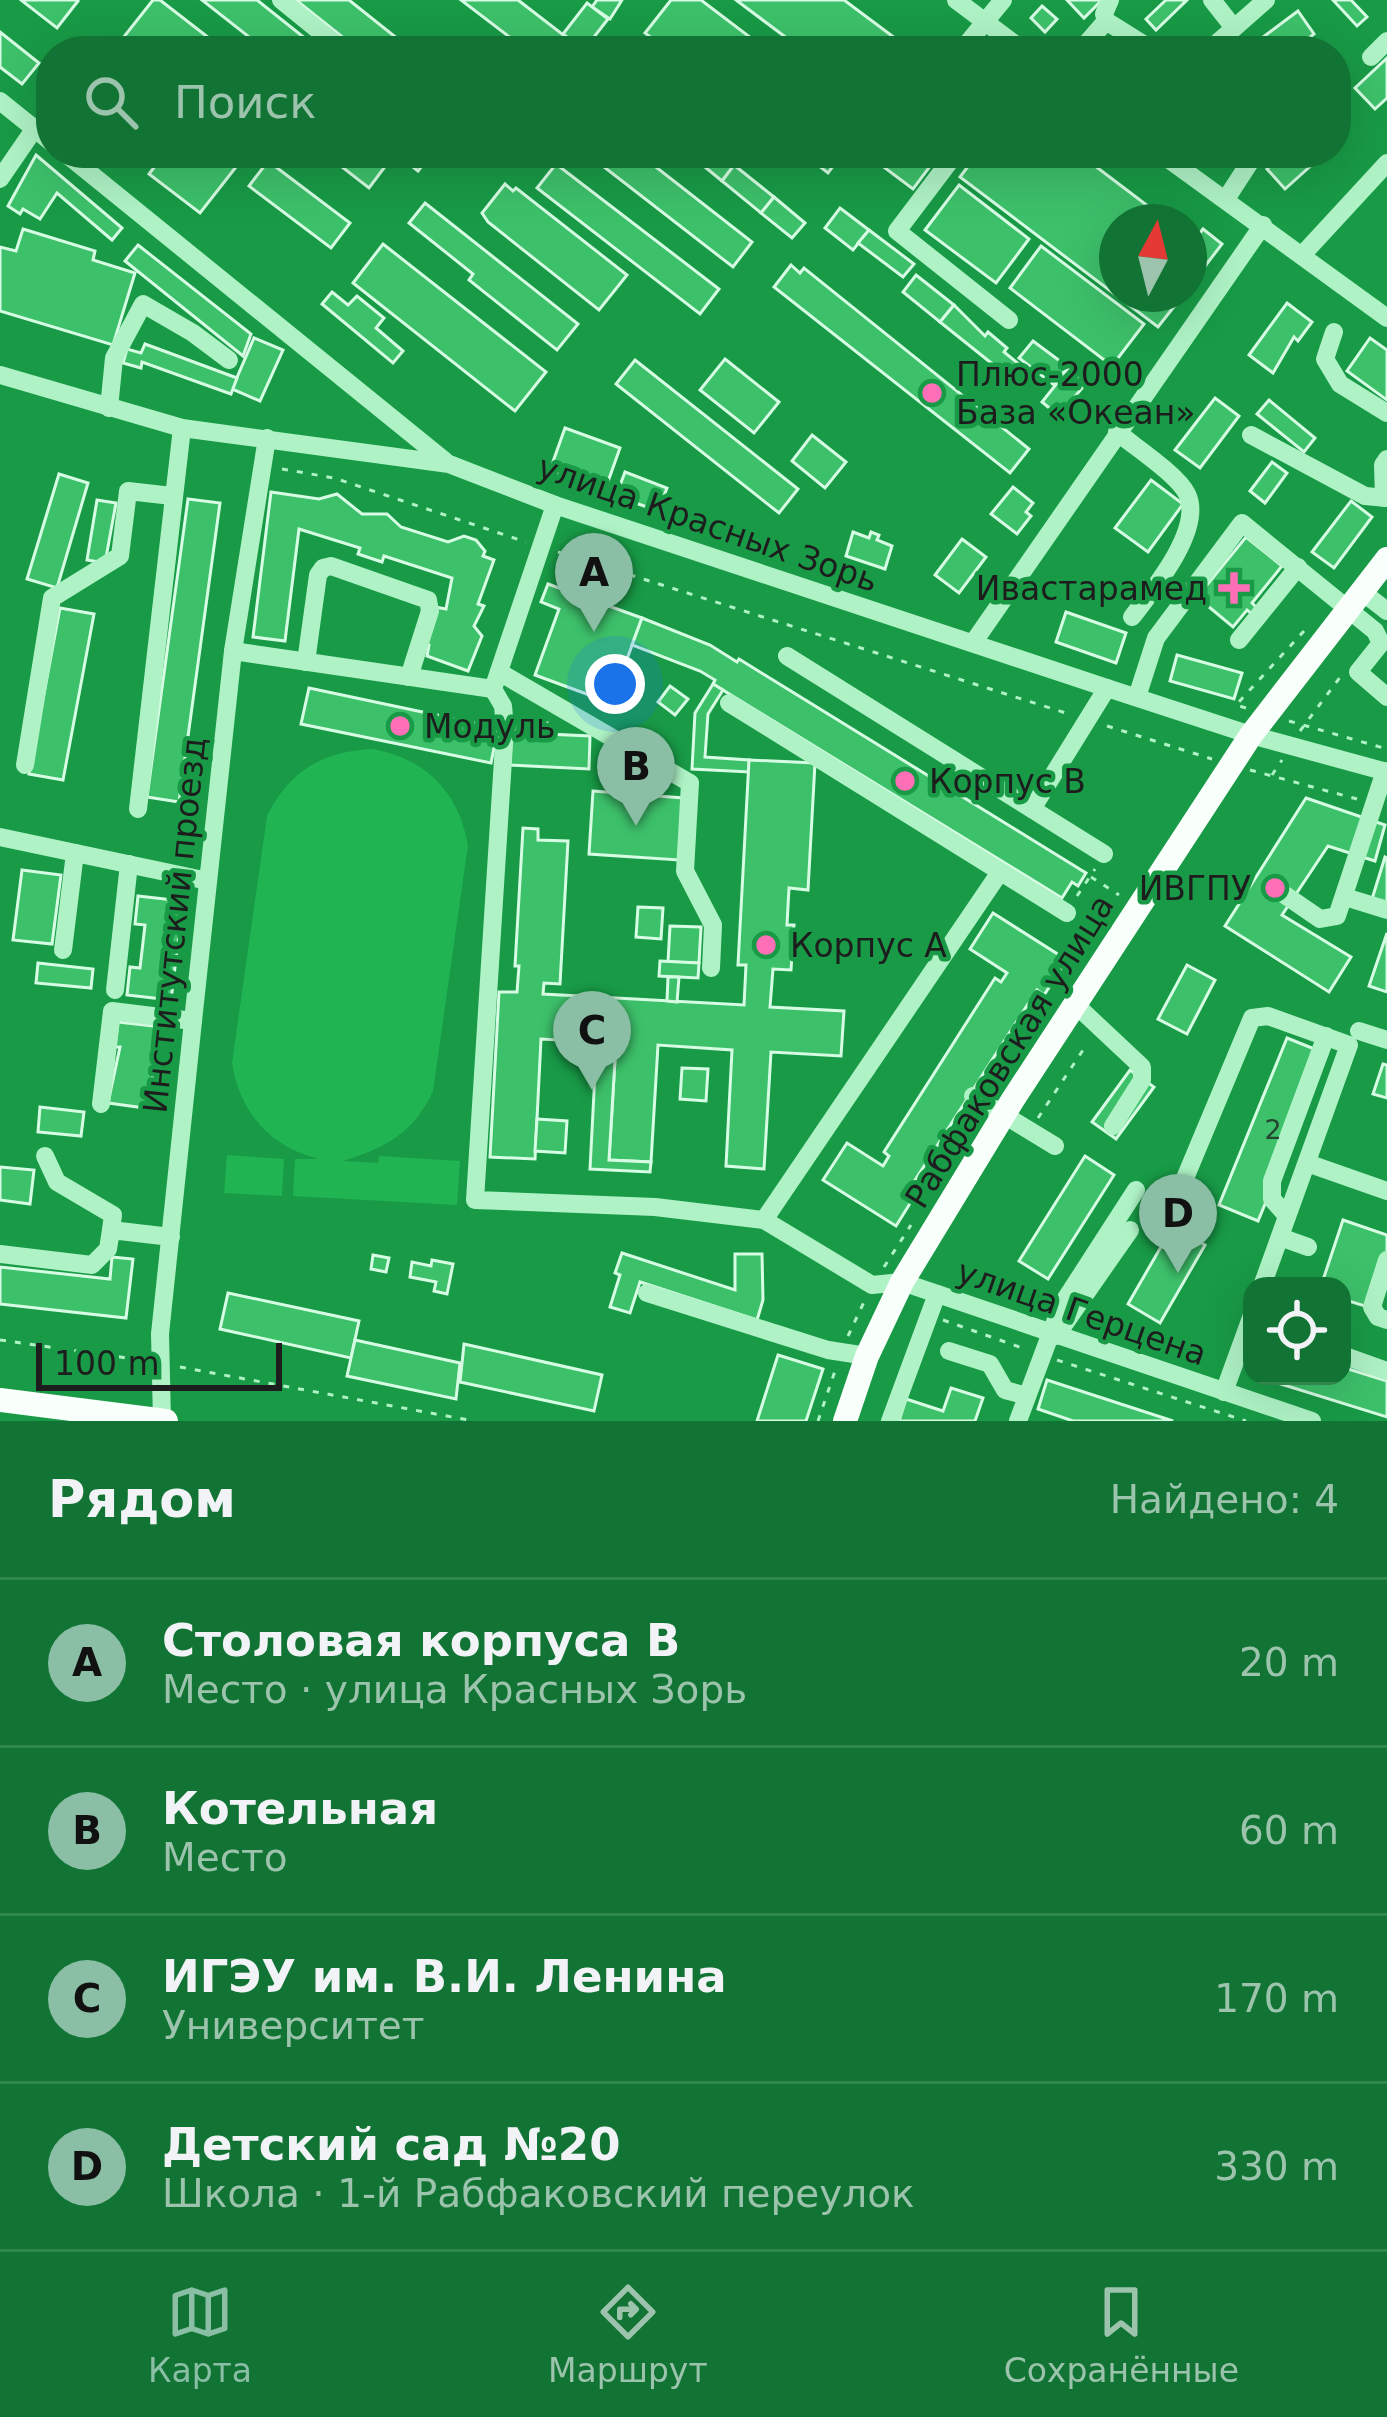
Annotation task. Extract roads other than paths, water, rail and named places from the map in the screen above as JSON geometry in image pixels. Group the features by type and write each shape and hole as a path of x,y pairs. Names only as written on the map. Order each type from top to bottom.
{"main road":[{"name":"Рабфаковская улица","path":"845,1421 867,1357 902,1282 1008,1108 1250,735 1387,559"},
{"path":"0,1400 165,1421"}],"street":[{"path":"281,0 325,36"},
{"path":"956,0 1004,36"},
{"path":"974,36 1003,0"},
{"path":"1110,0 1106,22 1129,36"},
{"path":"1212,0 1234,28"},
{"path":"1225,36 1266,0"},
{"path":"1093,36 1106,22"},
{"path":"1371,57 1387,41"},
{"path":"0,100 34,128 0,179"},
{"path":"1304,254 1387,164"},
{"path":"84,168 449,464"},
{"path":"945,168 897,231 1009,320"},
{"path":"1181,168 1384,310"},
{"path":"1226,200 1246,168"},
{"path":"973,643 1263,225"},
{"path":"109,408 114,358 143,304 229,360"},
{"path":"1334,332 1325,359 1340,385 1387,413"},
{"name":"улица Красных Зорь","path":"0,375 182,428 449,464 555,505 1137,698 1250,735 1386,771"},
{"path":"138,809 182,428"},
{"path":"1117,432 1186,490 1193,514 1182,544 1132,617"},
{"path":"1251,435 1365,496 1385,498 1382,465 1387,459"},
{"name":"Институтский проезд","path":"165,1421 159,1363 193,1022 233,651 267,438"},
{"path":"25,764 52,598 120,556 128,491 172,496"},
{"path":"555,505 496,681 505,728 475,1200 655,1207 764,1220 1000,872"},
{"path":"1137,698 1156,638 1242,523 1298,568 1387,611"},
{"path":"306,662 318,575 331,566 428,600 430,611 409,677"},
{"path":"1239,640 1298,568"},
{"path":"1355,599 1381,643 1358,672 1387,697"},
{"path":"233,651 409,677 496,681 690,783 685,871 713,925 711,968"},
{"path":"787,656 1104,854"},
{"path":"1032,809 1107,688"},
{"path":"729,703 1067,913"},
{"path":"1285,895 1320,919 1337,916 1386,771"},
{"path":"0,837 208,881"},
{"path":"63,950 75,853"},
{"path":"115,990 129,864"},
{"path":"1345,897 1387,910"},
{"path":"1077,1006 1142,1067 1142,1080 1113,1126"},
{"path":"101,1104 112,1011 193,1022"},
{"path":"1183,1183 1252,1018 1268,1016 1326,1036 1387,1040"},
{"path":"1287,1216 1272,1199 1272,1181 1326,1036"},
{"path":"1265,1277 1354,1038"},
{"path":"973,1096 1008,1108 1055,1145"},
{"path":"0,1255 92,1265 108,1249 113,1215 57,1182 45,1156"},
{"path":"1306,1163 1387,1191"},
{"path":"1018,1421 1052,1334 1136,1190"},
{"name":"улица Герцена","path":"764,1220 872,1286 902,1282 1312,1421"},
{"path":"111,1230 171,1237"},
{"path":"1052,1334 1130,1230"},
{"path":"1280,1238 1307,1247"},
{"path":"1387,1260 1372,1306 1378,1317 1387,1320"},
{"path":"647,1294 828,1350 867,1357"},
{"path":"890,1421 937,1294"},
{"path":"1224,1392 1243,1342"},
{"path":"949,1351 990,1364 1005,1390 1027,1396"},
{"path":"1351,1358 1387,1371"}],"place":[{"name":"Плюс-2000 База «Океан»","path":"932,393"},
{"name":"Ивастарамед","path":"1234,588"},
{"name":"Столовая корпуса В","path":"594,632"},
{"name":"Модуль","path":"400,726"},
{"name":"Корпус В","path":"905,781"},
{"name":"Котельная","path":"636,826"},
{"name":"ИВГПУ","path":"1275,888"},
{"name":"Корпус А","path":"766,945"},
{"name":"ИГЭУ им. В.И. Ленина","path":"592,1090"},
{"name":"Детский сад №20","path":"1178,1273"}]}
